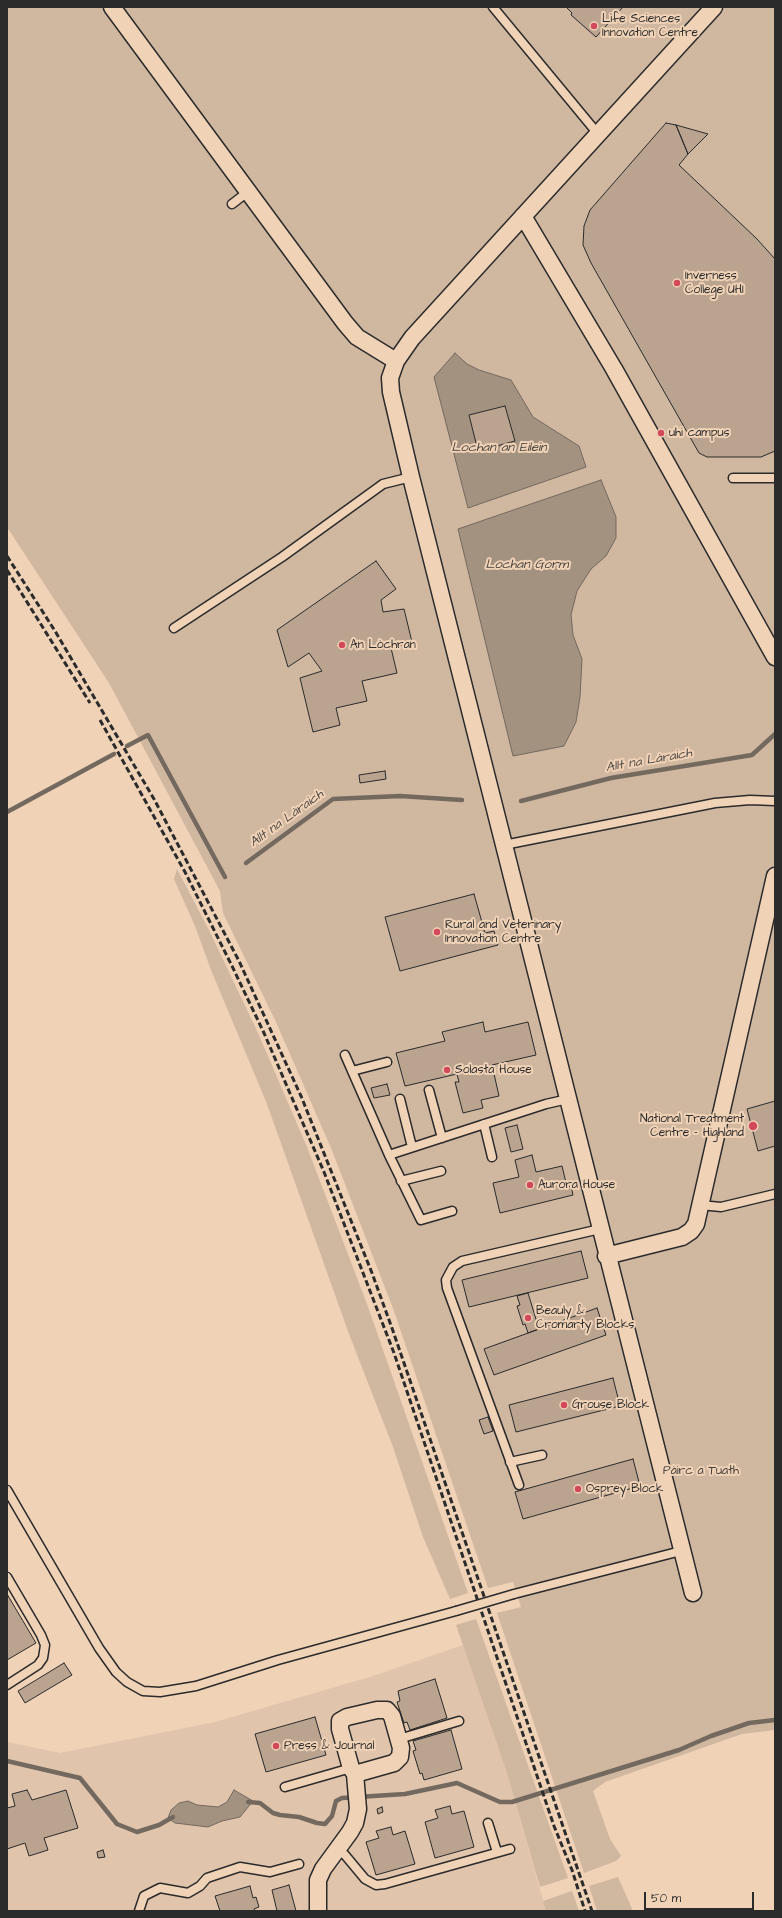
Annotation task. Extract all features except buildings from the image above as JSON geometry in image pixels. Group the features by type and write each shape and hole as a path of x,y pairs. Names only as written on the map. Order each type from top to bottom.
{"street":[{"path":"112,7 249,191 345,324 357,337 396,361"},
{"path":"693,1593 606,1256 568,1099 411,477 391,392 390,378 396,361 412,338 714,7"},
{"path":"523,216 614,369 775,657"},
{"path":"606,1256 682,1237 691,1231 696,1224 775,876"},
{"path":"318,1911 318,1880 323,1869 355,1823 355,1784 340,1729 340,1721 347,1717 386,1710 392,1716 401,1748 400,1757 394,1763 355,1784"}],"lane":[{"path":"493,7 598,134"},
{"path":"232,204 249,191"},
{"path":"174,628 282,557 377,488 395,480 411,477"},
{"path":"734,478 775,478"},
{"path":"504,845 715,803 750,800 775,801"},
{"path":"345,1055 389,1155 421,1220 452,1211"},
{"path":"352,1070 387,1062"},
{"path":"429,1090 442,1138"},
{"path":"400,1099 412,1148"},
{"path":"389,1155 484,1124 568,1099"},
{"path":"484,1124 492,1157"},
{"path":"401,1181 441,1171"},
{"path":"700,1205 720,1206 775,1194"},
{"path":"519,1485 447,1288 449,1273 453,1267 462,1261 600,1229"},
{"path":"510,1462 542,1454"},
{"path":"7,1490 99,1648 116,1672 127,1682 143,1691 160,1692 196,1686 278,1660 514,1594 681,1551"},
{"path":"7,1577 41,1634 45,1645 43,1658 38,1665 7,1685"},
{"path":"398,1739 459,1721"},
{"path":"285,1787 355,1784"},
{"path":"488,1823 497,1852"},
{"path":"336,1850 345,1856 365,1879 376,1885 385,1884 510,1849"},
{"path":"139,1911 144,1896 160,1888 188,1893 200,1886 207,1878 240,1867 270,1872 299,1864"}],"shaded area":[{"path":"463,1645 506,1770 546,1911 7,1911 7,1742 60,1753 215,1722 373,1676"}],"green space":[{"name":"Pàirc a Tuath","path":"7,7 775,7 775,1730 742,1734 605,1782 593,1791 610,1839 621,1856 616,1861 584,1873 497,1613 521,1607 513,1582 488,1588 394,1311 331,1148 276,1022 223,913 220,891 109,683 7,527"},
{"path":"177,869 209,930 258,1033 307,1147 367,1304 468,1593 450,1599 423,1537 393,1447 349,1334 267,1104 211,970 195,926 174,879"},
{"path":"476,1619 568,1878 540,1887 506,1770 456,1625"},
{"path":"618,1877 633,1911 597,1911 589,1886"},
{"path":"572,1891 579,1911 546,1911 543,1901"}],"water":[{"name":"Lochan an Eilein","path":"455,353 467,364 479,370 511,380 533,417 579,446 586,467 468,508 434,377"},
{"name":"Lochan Gorm","path":"601,480 616,517 616,538 606,556 591,569 577,591 571,615 573,635 582,659 580,697 576,722 564,746 513,756 458,529"},
{"path":"234,1790 253,1801 240,1817 222,1821 208,1827 175,1823 168,1818 171,1810 179,1803 188,1801 197,1805 218,1807 227,1802"}],"waterway":[{"name":"Allt na Làraich","path":"521,801 611,778 752,755 775,734"},
{"name":"Allt na Làraich","path":"127,746 148,735 225,877"},
{"path":"7,812 114,754"},
{"name":"Allt na Làraich","path":"246,863 333,799 400,796 462,800"},
{"path":"248,1802 260,1803 273,1813 299,1817 325,1824 332,1816 336,1801 342,1798 405,1794 457,1783 500,1802 512,1802 679,1750 711,1736 749,1723 775,1720"},
{"path":"7,1761 80,1778 117,1824 137,1832 159,1825 173,1817"}],"railway":[{"path":"7,556 55,631 154,799 239,961 301,1096 372,1273 393,1331 592,1911"},
{"path":"7,570 90,703"},
{"path":"100,720 185,872 232,966 264,1033 324,1172 394,1353 554,1826 572,1870 585,1911"}],"place":[{"name":"Life Sciences Innovation Centre","path":"594,26"},
{"name":"Inverness College UHI","path":"677,283"},
{"name":"uhi campus","path":"661,433"},
{"name":"An Lòchran","path":"342,645"},
{"name":"Rural and Veterinary Innovation Centre","path":"437,932"},
{"name":"Solasta House","path":"447,1070"},
{"name":"National Treatment Centre - Highland","path":"753,1126"},
{"name":"Aurora House","path":"530,1185"},
{"name":"Beauly & Cromarty Blocks","path":"528,1318"},
{"name":"Grouse Block","path":"564,1405"},
{"name":"Osprey Block","path":"578,1489"},
{"name":"Press & Journal","path":"276,1746"}]}
